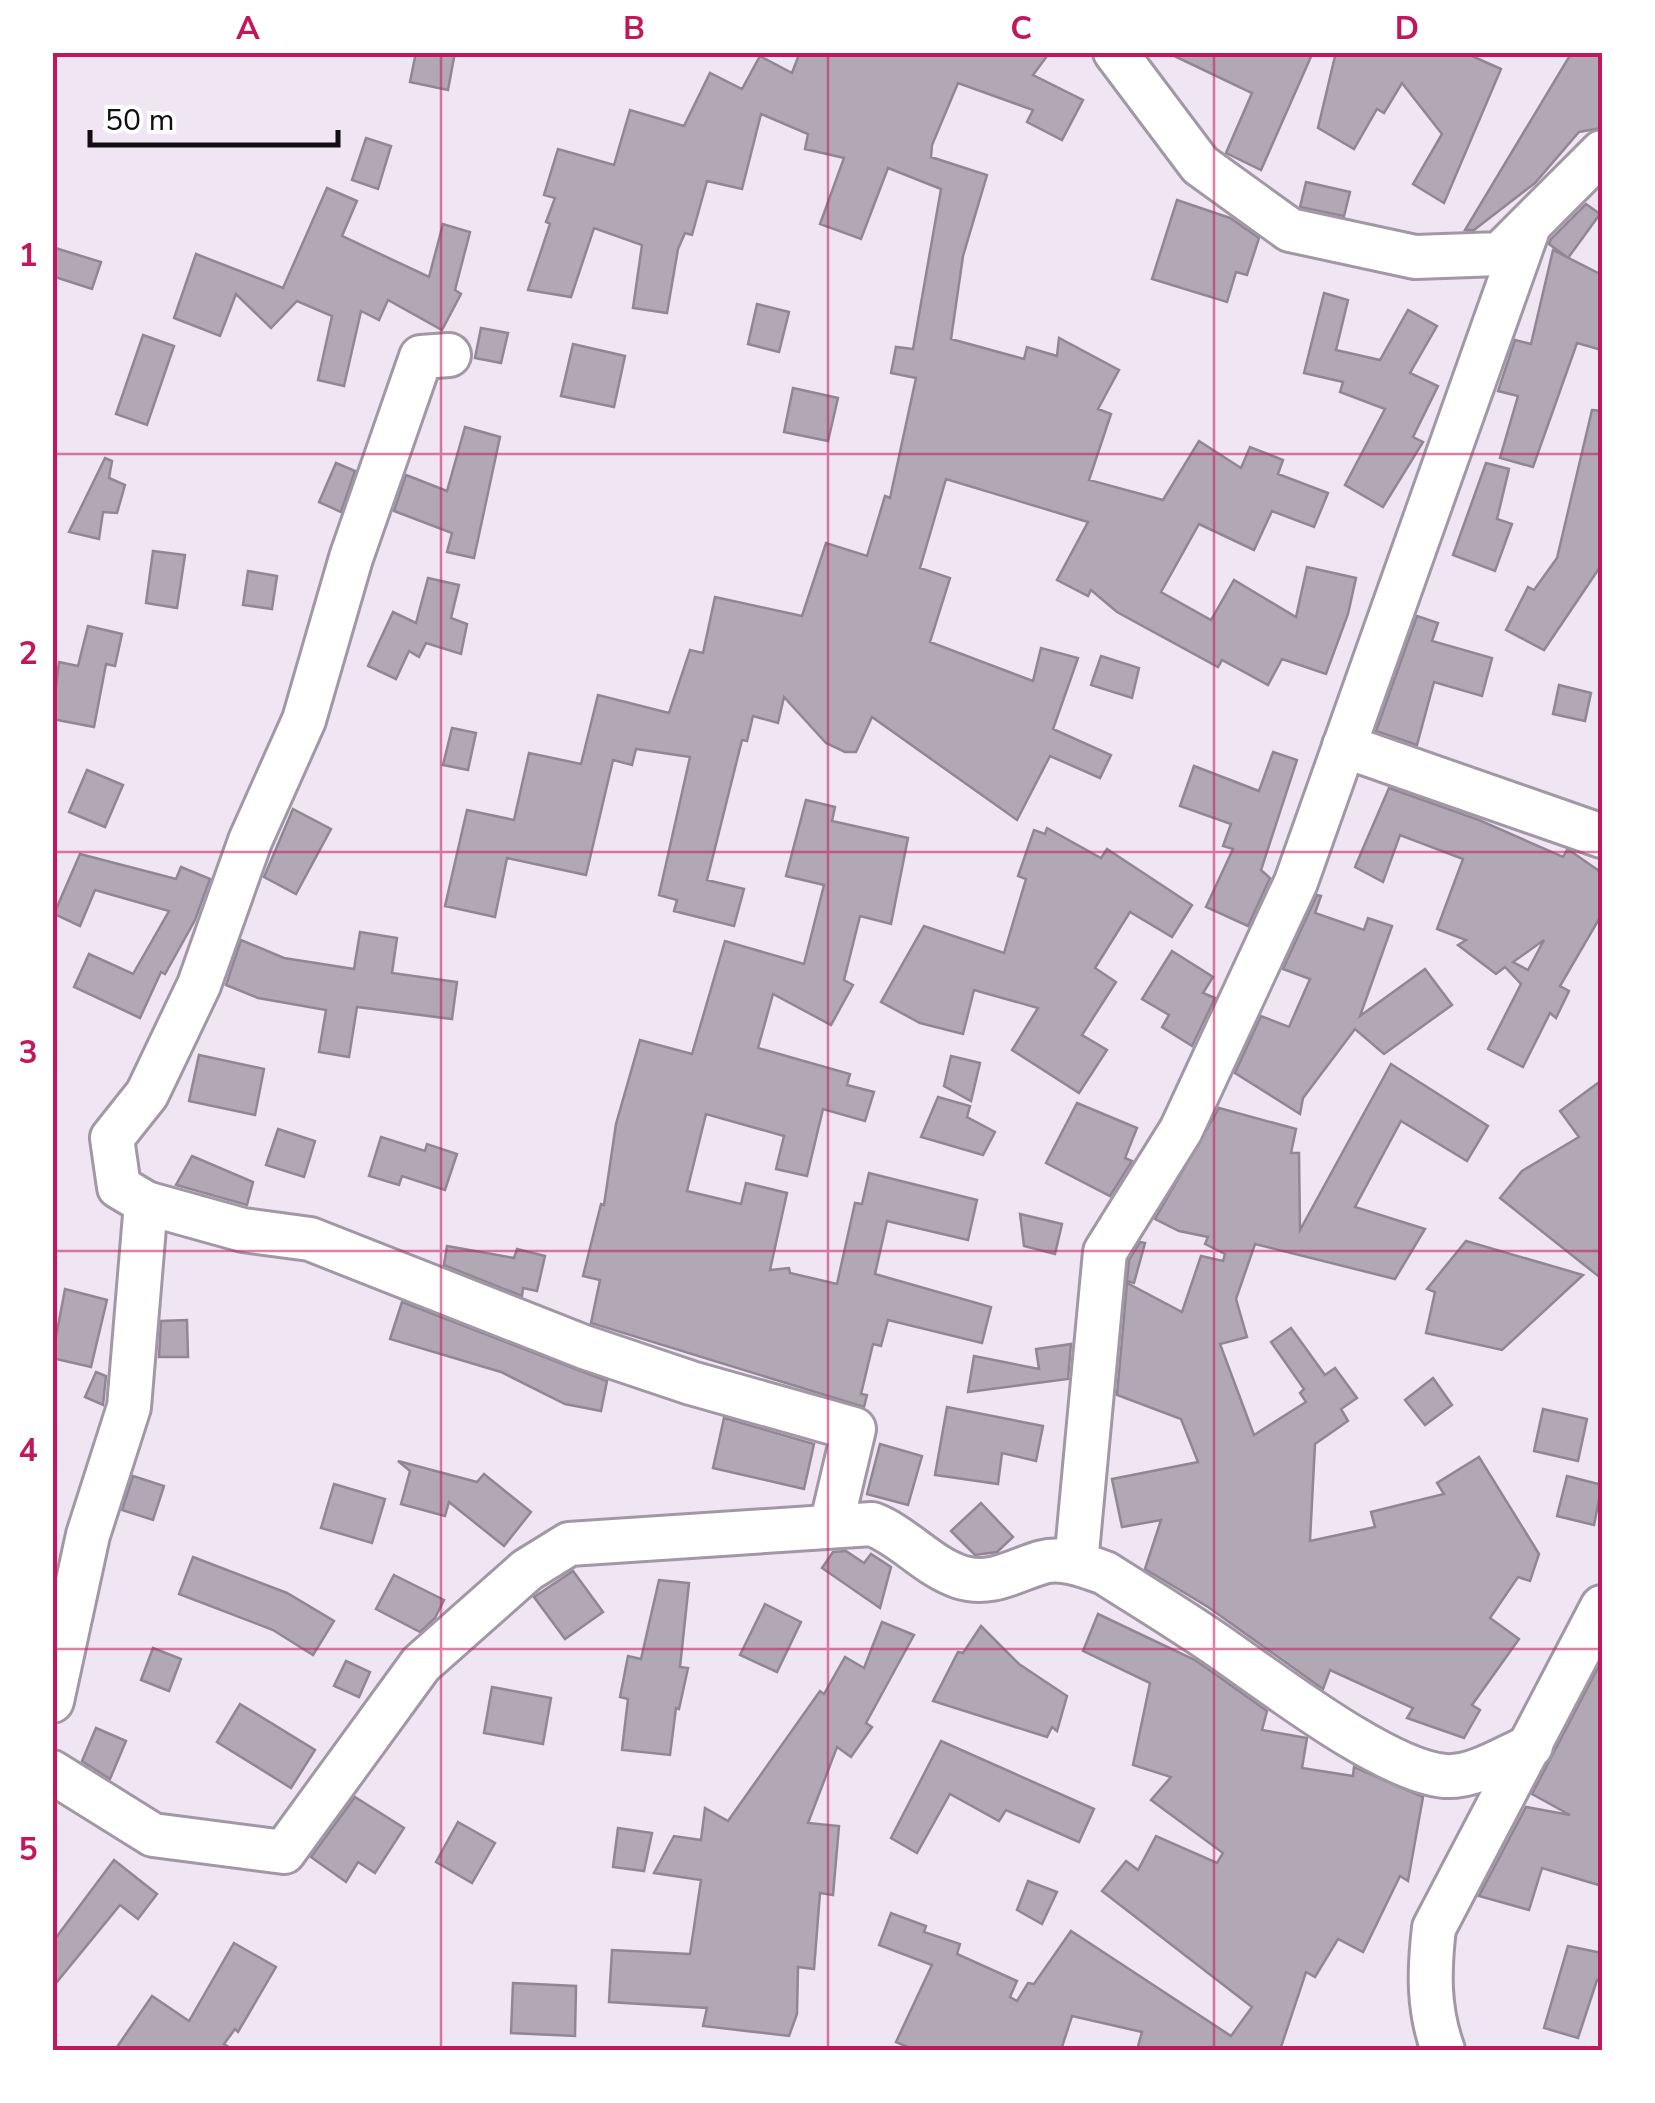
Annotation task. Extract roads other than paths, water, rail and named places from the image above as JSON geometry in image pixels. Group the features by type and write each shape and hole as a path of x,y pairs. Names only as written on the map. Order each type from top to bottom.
{"street":[{"path":"1115,52 1200,165 1290,230 1415,257 1500,254 1527,232 1602,152"},
{"path":"1076,1562 1105,1252 1181,1130 1296,882 1527,232"},
{"path":"449,355 421,356 351,558 304,720 250,841 199,985 147,1094 112,1138 119,1186 146,1204 243,1230 310,1238 584,1347 691,1383 854,1429 830,1526"},
{"path":"1344,746 1602,836"},
{"path":"52,1701 88,1536 130,1406 146,1204"},
{"path":"52,1772 153,1834 284,1852 422,1664 526,1570 569,1544 830,1526 881,1528 961,1577 990,1580 1020,1574 1044,1562 1076,1562 1105,1573 1332,1724 1428,1772 1454,1776 1530,1746"},
{"path":"1443,2050 1434,2024 1428,1974 1434,1928 1602,1607"}]}
